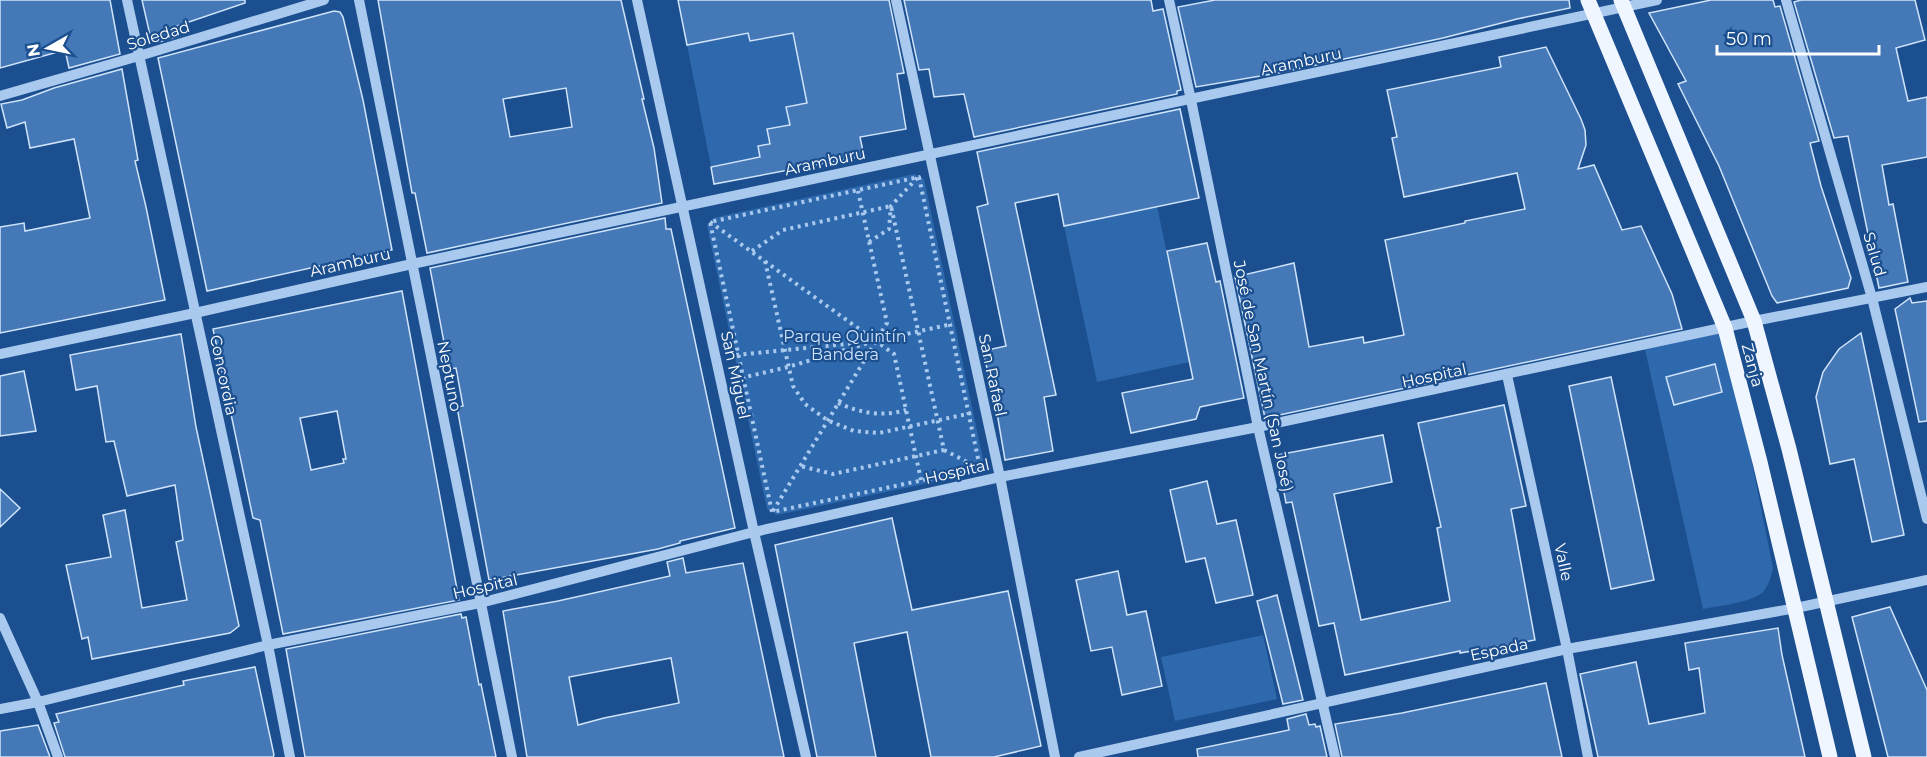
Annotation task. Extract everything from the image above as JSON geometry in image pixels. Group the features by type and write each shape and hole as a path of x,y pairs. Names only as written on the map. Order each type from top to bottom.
{"main road":[{"name":"Zanja","path":"1623,3 1754,321 1789,449 1864,757"},
{"name":"Zanja","path":"1591,6 1725,328 1796,608 1830,757"}],"street":[{"name":"Concordia","path":"127,0 268,645 290,757"},
{"name":"Soledad","path":"0,96 324,0"},
{"name":"Neptuno","path":"359,0 512,757"},
{"name":"San Miguel","path":"637,0 806,757"},
{"name":"San Rafael","path":"896,0 1000,477 1055,757"},
{"name":"José de San Martín (San José)","path":"1169,0 1258,427 1335,757"},
{"name":"Aramburu","path":"0,354 683,206 1191,100 1591,6 1657,0"},
{"name":"Salud","path":"1786,0 1872,298 1927,519"},
{"name":"Hospital","path":"0,710 268,645 480,603 754,532 1000,477 1258,427 1754,321 1927,288"},
{"name":"Valle","path":"1508,375 1588,757"},
{"name":"Espada","path":"1079,757 1567,649 1796,608 1927,580"},
{"path":"0,618 38,702 58,757"}],"path":[{"path":"752,251 783,230 891,206 919,177 931,154"},
{"path":"710,222 919,177"},
{"path":"919,177 980,468"},
{"path":"754,532 772,512 887,323 858,190"},
{"path":"683,206 752,251 894,354 923,494"},
{"path":"869,242 889,229 891,206"},
{"path":"891,206 944,450"},
{"path":"710,222 772,512"},
{"path":"765,261 793,386 805,404 827,420 854,431 879,433 986,411"},
{"path":"875,341 743,378 719,370 738,353 875,341 919,333 966,320"},
{"path":"838,403 856,411 879,414 906,410"},
{"path":"800,466 833,474 944,450 1000,477"},
{"path":"772,512 980,468"}],"green space":[{"path":"748,33 750,41 793,33 807,103 786,107 790,125 767,129 770,144 758,146 760,157 711,167 687,45"},
{"name":"Parque Quintín Bandera","path":"914,174 924,179 984,464 976,473 777,515 767,509 707,226 713,218"},
{"path":"1157,206 1190,362 1097,382 1064,226"},
{"path":"1725,328 1773,568 1767,586 1759,595 1736,603 1703,609 1644,345"},
{"path":"1263,635 1277,699 1175,721 1161,657"}],"building":[{"path":"0,0 110,0 120,54 69,68 65,50 0,68"},
{"path":"142,0 245,0 245,3 177,26 180,36 155,43 153,34 150,35"},
{"path":"378,0 621,0 654,148 662,203 427,253 415,193 412,193","holes":["566,88 572,127 510,137 503,99"]},
{"path":"678,0 889,0 904,73 897,74 906,129 860,137 864,156 714,184 711,167 760,157 758,146 770,144 767,129 790,125 786,107 807,103 793,33 750,41 748,33 687,45"},
{"path":"904,0 1151,0 1153,11 1163,9 1181,90 1177,91 1177,94 974,137 964,94 934,97 929,69 919,70"},
{"path":"1215,0 1569,0 1570,8 1278,73 1196,87 1178,7"},
{"path":"1711,0 1773,0 1775,7 1780,6 1819,141 1810,143 1821,186 1851,278 1848,288 1777,303 1772,296 1719,166 1678,84 1686,81 1649,13"},
{"path":"1801,0 1915,0 1925,40 1896,48 1908,101 1927,97 1927,157 1882,165 1889,205 1893,204 1908,282 1879,288 1848,136 1834,138 1794,2"},
{"path":"334,11 340,12 343,17 363,100 392,250 207,291 158,58"},
{"path":"1546,47 1585,130 1586,145 1578,169 1594,165 1622,230 1641,226 1672,294 1682,329 1265,418 1235,277 1294,263 1309,347 1363,337 1364,343 1404,335 1385,240 1525,209 1517,173 1404,197 1392,138 1397,137 1387,90 1501,67 1499,57"},
{"path":"122,69 138,160 135,161 165,300 0,333 0,227 24,223 25,231 90,218 74,139 30,148 25,122 7,128 1,104 22,100 54,88"},
{"path":"1180,109 1199,198 1064,226 1058,194 1015,203 1056,395 1044,397 1053,451 1005,460 983,351 1006,346 977,207 988,204 977,152"},
{"path":"665,218 666,229 671,229 735,528 680,541 680,543 658,549 489,580 457,407 463,406 456,368 449,369 430,268"},
{"path":"1207,243 1216,282 1220,281 1244,398 1200,407 1196,419 1131,433 1122,393 1193,379 1167,251"},
{"path":"402,291 459,600 283,634 260,520 253,518 213,329","holes":["337,411 346,459 343,459 344,463 311,470 300,418"]},
{"path":"1910,298 1912,303 1927,301 1927,421 1919,422 1895,309"},
{"path":"1861,333 1904,535 1872,542 1854,459 1830,464 1816,397 1823,372 1839,349"},
{"path":"181,334 196,427 239,626 230,633 92,659 88,637 82,639 66,565 111,557 103,515 125,510 142,608 187,600 176,542 183,540 175,485 127,496 114,441 106,442 97,386 76,390 70,355"},
{"path":"1715,364 1722,392 1674,405 1666,377"},
{"path":"24,371 36,431 0,436 0,376"},
{"path":"1611,377 1654,580 1611,589 1569,386"},
{"path":"1504,405 1526,506 1511,509 1535,640 1460,653 1460,651 1345,675 1334,623 1319,626 1292,502 1286,503 1277,455 1383,435 1392,482 1334,494 1361,620 1450,601 1437,528 1441,527 1418,423"},
{"path":"1207,481 1217,524 1236,520 1253,595 1216,603 1205,558 1186,562 1170,490"},
{"path":"0,489 20,508 0,527"},
{"path":"892,518 912,610 1008,591 1041,746 994,757 931,757 907,632 854,643 876,757 817,757 775,545"},
{"path":"683,558 686,573 743,563 784,757 527,757 503,611 670,576 667,562","holes":["671,658 679,703 578,725 569,677"]},
{"path":"1118,571 1127,615 1146,611 1162,686 1122,695 1112,647 1091,651 1076,580"},
{"path":"1277,595 1303,700 1283,704 1257,601"},
{"path":"1890,607 1927,690 1927,757 1888,757 1852,617"},
{"path":"461,614 462,618 466,617 496,757 305,757 286,649"},
{"path":"1778,628 1805,757 1598,757 1580,674 1636,662 1649,724 1705,713 1699,668 1689,670 1685,643"},
{"path":"255,667 273,757 65,757 54,723 59,722 56,714 184,685 183,681"},
{"path":"1546,683 1562,757 1342,757 1335,724 1402,713"},
{"path":"1306,714 1309,725 1320,726 1327,757 1198,757 1197,749 1289,730 1287,719"},
{"path":"38,725 50,757 0,757 0,731"}]}
